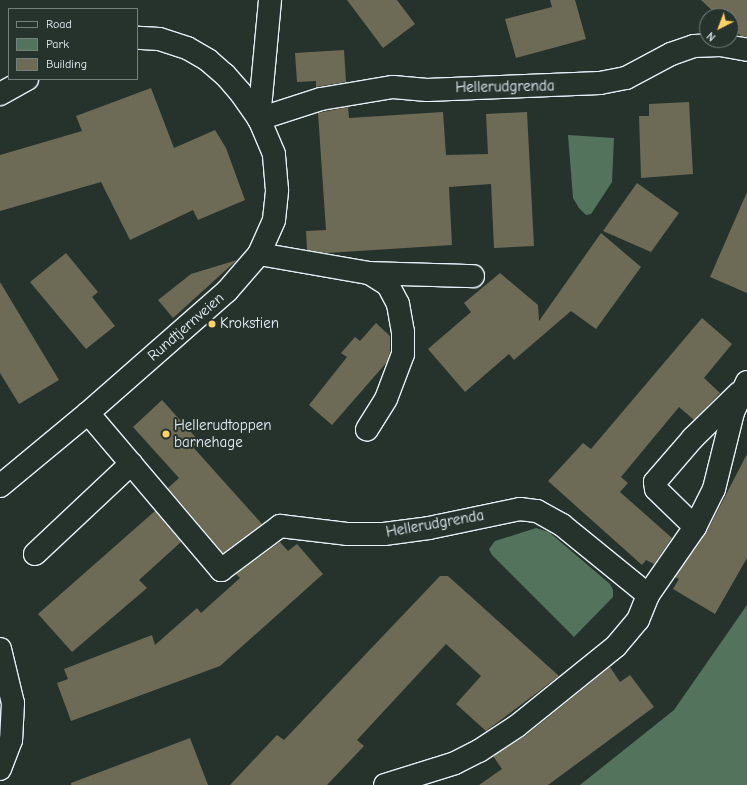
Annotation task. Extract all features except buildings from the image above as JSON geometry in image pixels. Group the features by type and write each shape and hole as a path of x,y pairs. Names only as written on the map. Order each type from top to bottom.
{"street":[{"path":"259,119 270,0"},
{"path":"138,38 160,39 187,48 208,60 225,75 259,119"},
{"name":"Hellerudgrenda","path":"259,119 321,99 393,87 427,90 600,82 626,78 671,54 694,46 720,45 747,50"},
{"path":"0,94 25,80"},
{"name":"Rundtjernveien","path":"0,486 88,413 226,292 259,254 274,220 277,190 274,154 259,119"},
{"path":"259,254 369,273 472,276"},
{"path":"367,430 386,399 403,354 403,332 398,304 388,285 369,273"},
{"path":"695,527 656,489 655,482 694,438 745,386"},
{"path":"385,785 455,763 517,726 616,646 638,620 648,595 695,527 714,489 733,412 745,386"},
{"name":"Hellerudgrenda","path":"88,413 221,570 280,526 346,534 384,534 429,528 520,509 541,512 562,525 648,595"},
{"path":"35,554 131,464"},
{"path":"0,649 13,703 11,740 0,770"}],"green space":[{"path":"568,135 614,138 612,182 591,214 586,215 579,208 573,198"},
{"path":"536,528 549,532 610,584 613,590 613,597 574,637 492,555 489,549 495,541"},
{"path":"747,605 747,785 580,785 674,710"}],"place":[{"name":"Krokstien","path":"212,324"},
{"name":"Hellerudtoppen barnehage","path":"166,434"}]}
